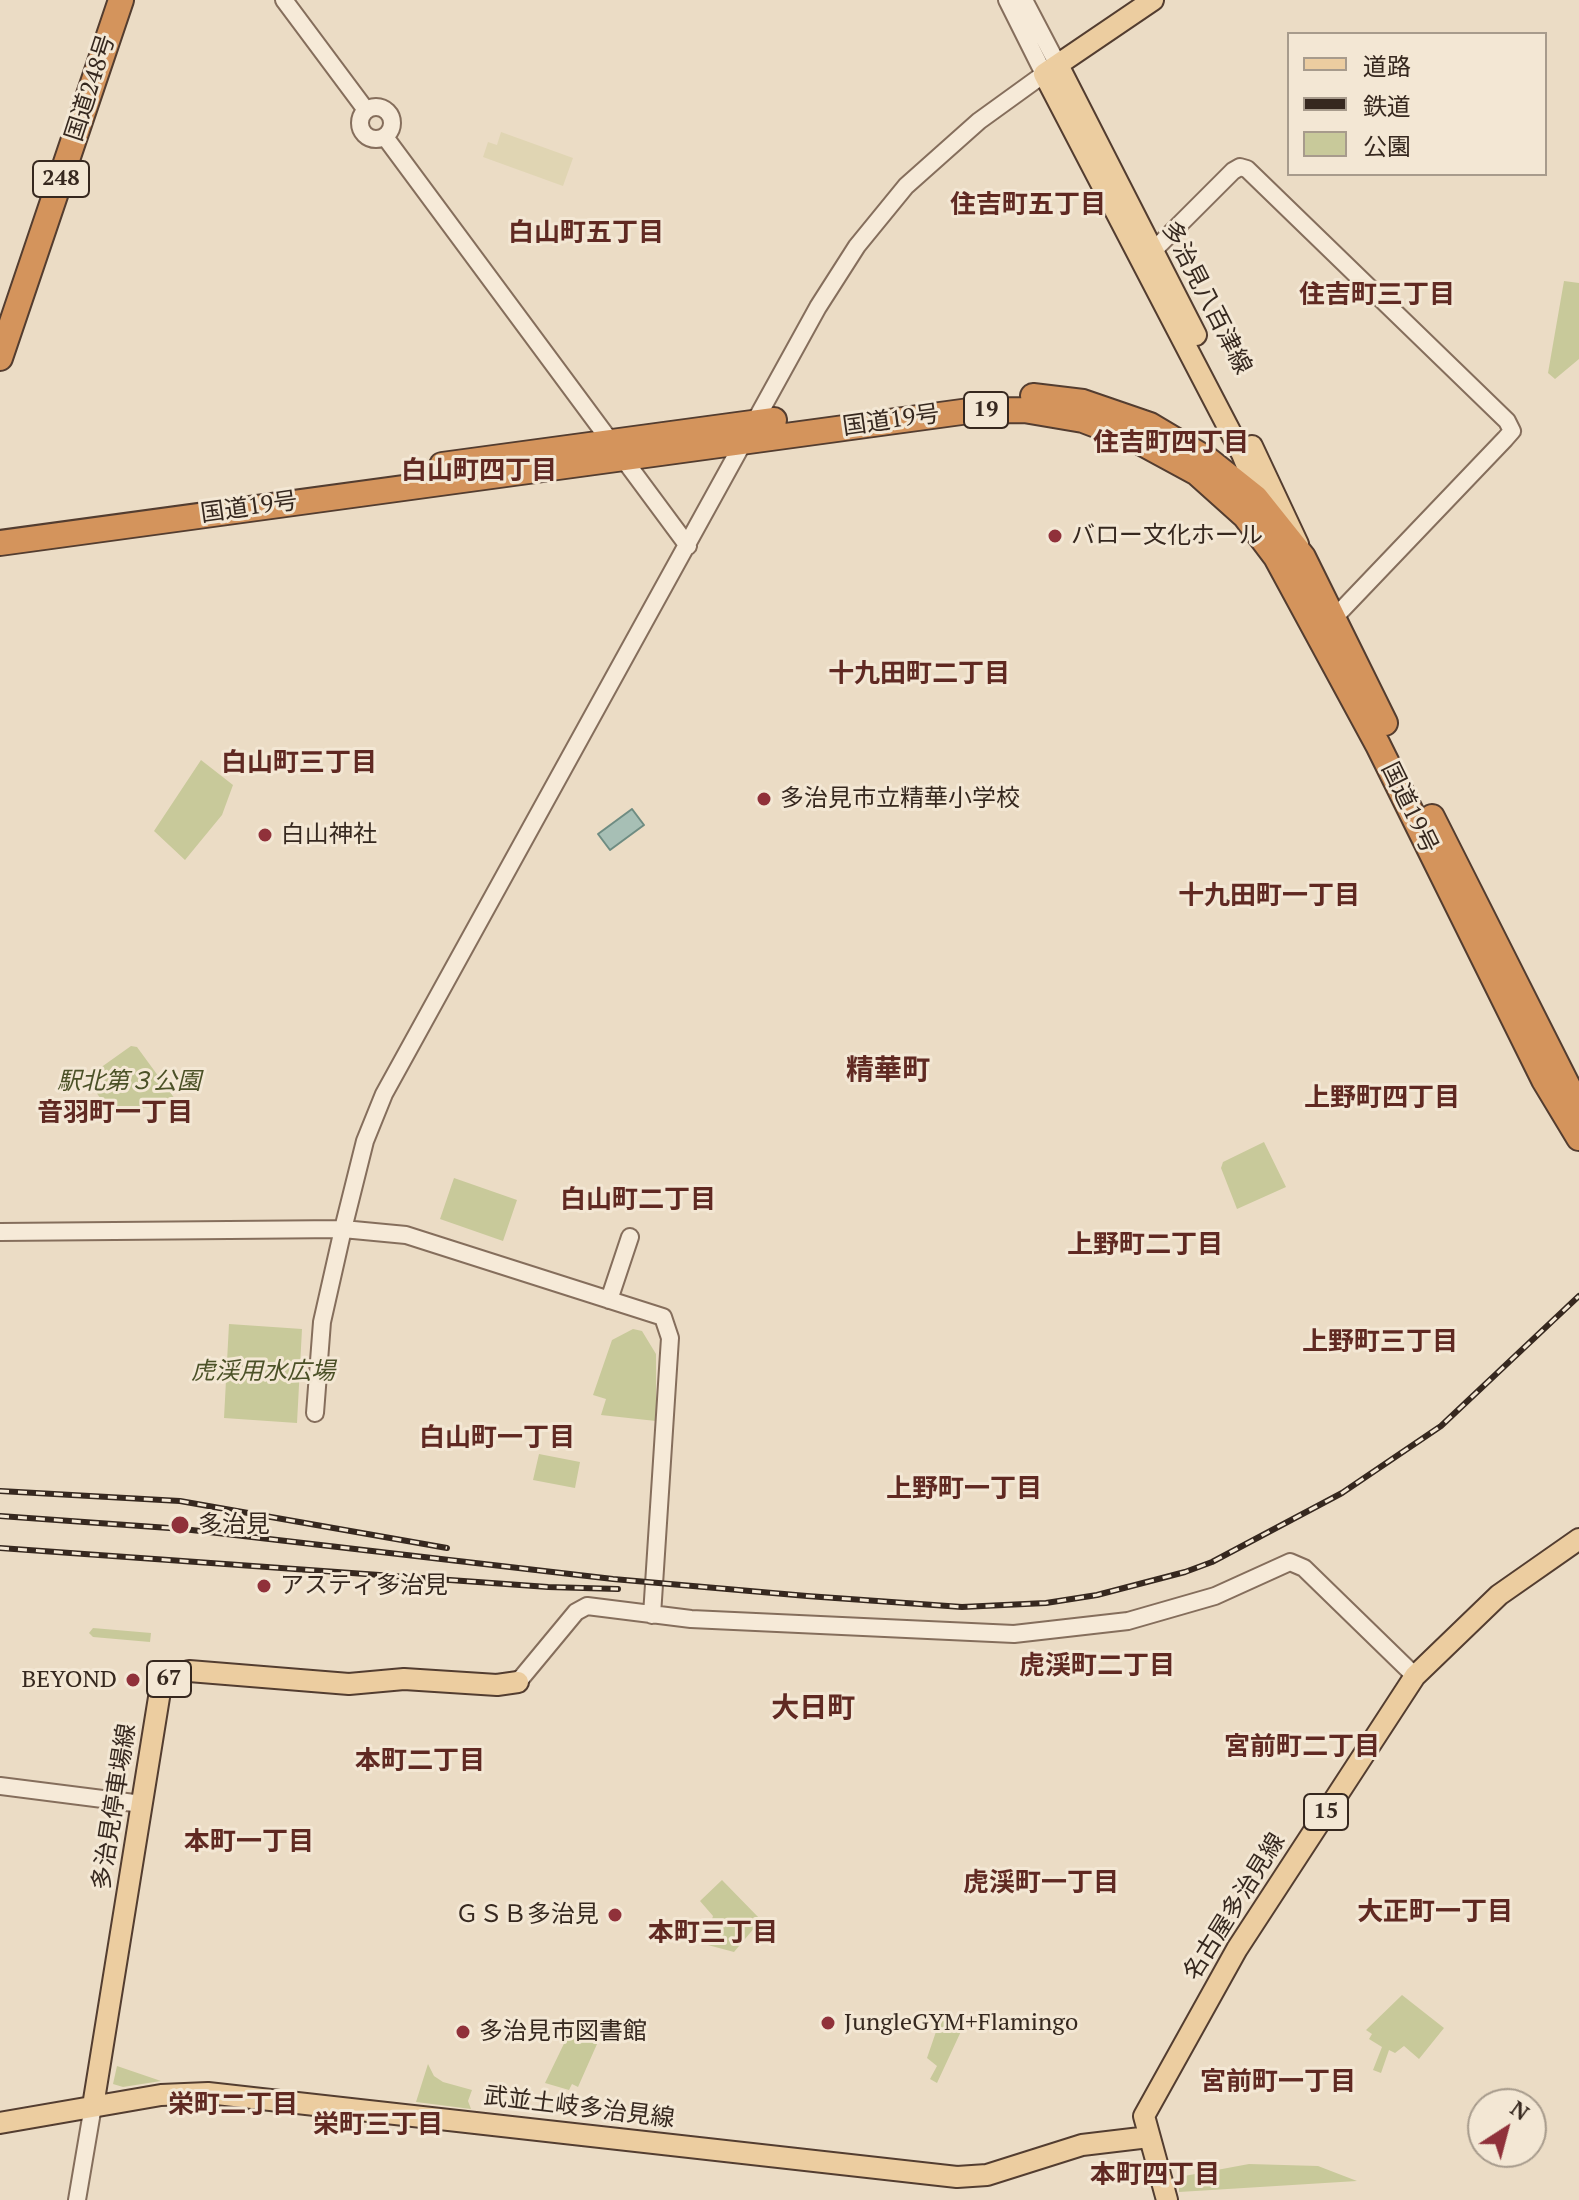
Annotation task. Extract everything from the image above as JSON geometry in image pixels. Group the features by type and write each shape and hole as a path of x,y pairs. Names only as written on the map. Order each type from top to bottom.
{"highway":[{"name":"国道248号","path":"0,309 106,0"},
{"name":"国道248号","path":"0,358 121,0"},
{"name":"国道19号","path":"0,527 752,431 994,394 1083,402 1150,425 1180,441 1256,498 1303,557 1579,1108"},
{"name":"国道19号","path":"752,431 981,410 1024,410 1083,420 1138,441 1197,473 1245,516 1276,557 1371,731 1544,1080 1579,1138"},
{"name":"国道19号","path":"0,543 617,449"}],"main road":[{"path":"1051,69 1153,0"},
{"name":"多治見八百津線","path":"1051,69 1153,251 1283,507 1303,557"},
{"name":"多治見八百津線","path":"1051,69 1242,454 1264,531 1276,557"},
{"name":"名古屋多治見線","path":"1166,2194 1144,2116 1224,1972 1415,1676 1499,1595 1579,1539"},
{"name":"多治見停車場線","path":"93,2106 161,1685 175,1675 189,1671 349,1684 404,1679 497,1685 518,1682"},
{"name":"武並土岐多治見線","path":"0,2123 190,2092 256,2096 957,2177 987,2175 1082,2145 1149,2137"}],"street":[{"path":"284,0 366,110 360,123 363,133 372,139 385,137 688,546"},
{"path":"1007,0 1051,69"},
{"path":"1024,0 1051,69"},
{"path":"315,1413 322,1322 365,1141 384,1094 818,307 887,208 944,149 1051,69"},
{"path":"1153,251 1233,171 1240,167 1247,169 1507,421 1512,431 1334,618"},
{"path":"0,1232 343,1229 406,1235 663,1317 670,1330 652,1615"},
{"path":"609,1300 630,1237"},
{"path":"518,1682 576,1612 587,1606 652,1615 1014,1634 1128,1621 1215,1596 1290,1562 1304,1568 1415,1676"},
{"path":"0,1786 142,1804"},
{"path":"77,2200 93,2106"}],"shaded area":[{"path":"501,132 573,158 563,186 483,157 488,142 497,145"},
{"path":"632,809 644,825 610,850 598,834"}],"green space":[{"path":"1564,281 1579,283 1579,359 1555,379 1548,373"},
{"path":"201,760 233,785 222,815 185,860 154,831"},
{"name":"駅北第３公園","path":"131,1046 137,1047 175,1099 175,1106 108,1109 86,1078"},
{"path":"1264,1142 1286,1187 1237,1209 1221,1168 1223,1162"},
{"path":"454,1178 517,1200 503,1241 440,1219"},
{"name":"虎渓用水広場","path":"229,1324 302,1329 297,1423 224,1418"},
{"path":"633,1329 642,1331 656,1354 656,1421 601,1415 606,1399 593,1395 612,1340"},
{"path":"539,1454 580,1462 575,1488 533,1480"},
{"path":"93,1628 151,1633 150,1642 93,1637 89,1633"},
{"path":"722,1880 761,1920 734,1952 704,1944 713,1916 700,1901"},
{"path":"1402,1995 1444,2028 1419,2059 1404,2046 1395,2053 1389,2050 1381,2073 1373,2070 1382,2047 1369,2039 1372,2034 1366,2030"},
{"path":"940,2020 963,2027 937,2083 930,2079 937,2066 927,2058"},
{"path":"574,2023 601,2035 578,2087 572,2084 569,2090 545,2083"},
{"path":"428,2064 434,2076 443,2082 472,2090 468,2101 471,2109 416,2102"},
{"path":"117,2066 161,2081 123,2087 113,2084"},
{"path":"1249,2164 1318,2166 1357,2181 1179,2192 1179,2177"}],"railway":[{"path":"0,1516 183,1529 613,1579 807,1596 962,1607 1046,1603 1097,1595 1212,1562 1342,1493 1441,1426 1579,1296"},
{"path":"0,1491 180,1501 447,1548"},
{"path":"0,1548 548,1587 618,1589"}],"place":[{"name":"バロー文化ホール","path":"1055,536"},
{"name":"多治見市立精華小学校","path":"764,799"},
{"name":"白山神社","path":"265,835"},
{"name":"多治見","path":"180,1525"},
{"name":"アスティ多治見","path":"264,1586"},
{"name":"BEYOND","path":"133,1680"},
{"name":"ＧＳＢ多治見","path":"615,1915"},
{"name":"JungleGYM+Flamingo","path":"828,2023"},
{"name":"多治見市図書館","path":"463,2032"}],"district":[{"name":"住吉町五丁目","path":"1028,206"},
{"name":"白山町五丁目","path":"586,234"},
{"name":"住吉町三丁目","path":"1377,296"},
{"name":"住吉町四丁目","path":"1171,444"},
{"name":"白山町四丁目","path":"479,472"},
{"name":"十九田町二丁目","path":"919,675"},
{"name":"白山町三丁目","path":"299,764"},
{"name":"十九田町一丁目","path":"1269,897"},
{"name":"精華町","path":"888,1071"},
{"name":"上野町四丁目","path":"1382,1099"},
{"name":"音羽町一丁目","path":"115,1114"},
{"name":"白山町二丁目","path":"638,1201"},
{"name":"上野町二丁目","path":"1145,1246"},
{"name":"上野町三丁目","path":"1380,1343"},
{"name":"白山町一丁目","path":"497,1439"},
{"name":"上野町一丁目","path":"964,1490"},
{"name":"虎渓町二丁目","path":"1097,1667"},
{"name":"大日町","path":"813,1709"},
{"name":"宮前町二丁目","path":"1302,1748"},
{"name":"本町二丁目","path":"420,1762"},
{"name":"本町一丁目","path":"249,1843"},
{"name":"虎渓町一丁目","path":"1041,1884"},
{"name":"大正町一丁目","path":"1435,1913"},
{"name":"本町三丁目","path":"713,1934"},
{"name":"宮前町一丁目","path":"1278,2083"},
{"name":"栄町二丁目","path":"233,2106"},
{"name":"栄町三丁目","path":"378,2126"},
{"name":"本町四丁目","path":"1155,2176"}]}
